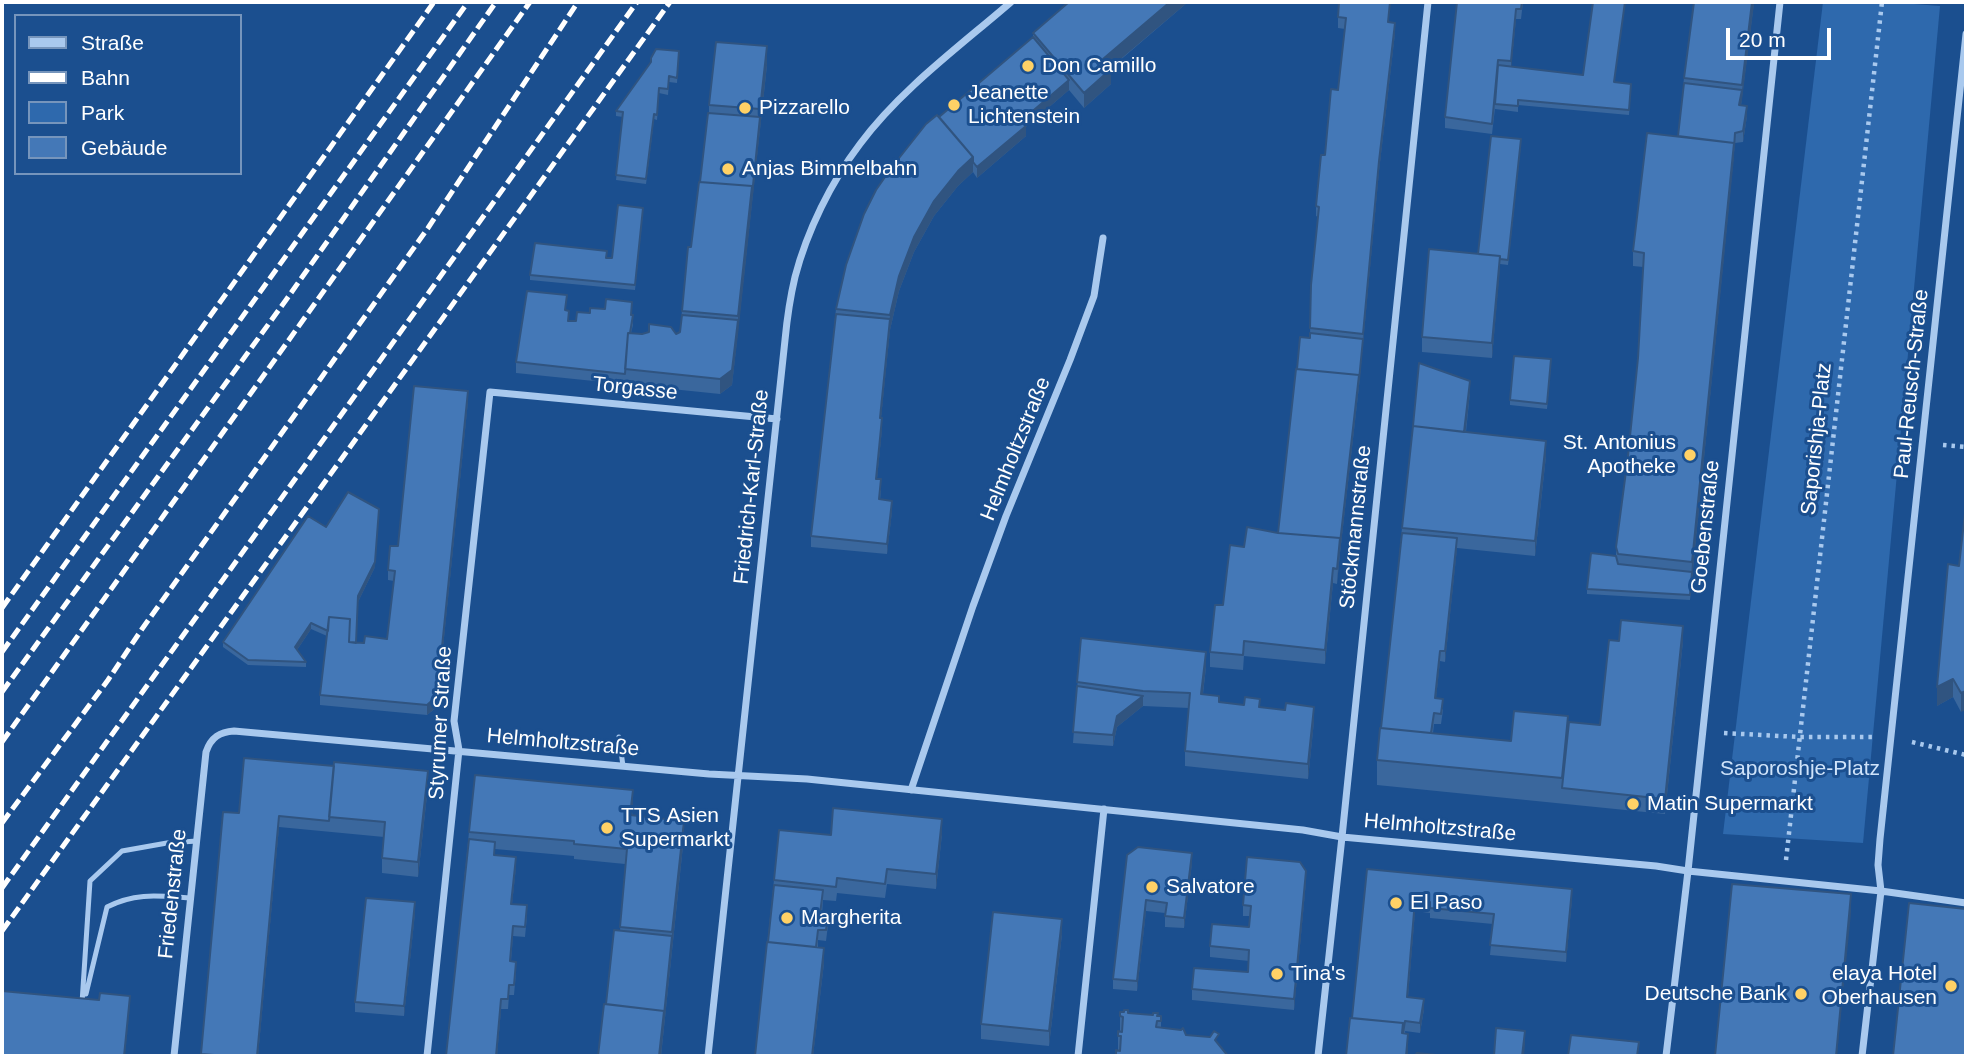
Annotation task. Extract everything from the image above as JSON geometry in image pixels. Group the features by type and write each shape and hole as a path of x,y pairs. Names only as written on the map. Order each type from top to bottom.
{"street":[{"name":"Friedrich-Karl-Straße","path":"708,1056 786,327 796,275 824,203 860,143 907,92 1011,2"},
{"name":"Stöckmannstraße","path":"1318,1056 1428,2"},
{"name":"Goebenstraße","path":"1666,1056 1780,2"},
{"name":"Paul-Reusch-Straße","path":"1862,1056 1881,891 1878,865 1891,737 1966,34"},
{"name":"Helmholtzstraße","path":"911,790 1006,516 1094,296 1103,238"},
{"name":"Torgasse","path":"490,392 777,419"},
{"name":"Styrumer Straße","path":"428,1056 459,750 454,721 490,392"},
{"name":"Helmholtzstraße","path":"214,738 223,732 234,731 738,777 807,779 1303,830 1342,837 1656,866 1688,872 1784,880 1966,902"},
{"name":"Friedenstraße","path":"174,1056 206,752 214,738"},
{"path":"1078,1056 1104,809"}],"lane":[{"path":"619,737 623,766"},
{"path":"191,898 144,895 107,907 82,1010 90,881 122,851 197,841"}],"path":[{"name":"Saporishja-Platz","path":"1784,880 1882,2"},
{"path":"1702,732 1799,737 1891,737 1966,755"}],"green space":[{"name":"Saporoshje-Platz","path":"1823,2 1888,2 1940,6 1863,843 1723,834"}],"building":[{"path":"1069,2 1170,2 1103,59 1111,69 1084,93 1033,33"},
{"path":"1339,2 1390,2 1388,22 1395,23 1363,334 1310,328 1321,155 1325,155 1331,89 1338,90 1346,18 1338,17"},
{"path":"1457,2 1522,2 1521,9 1516,9 1511,61 1498,60 1492,124 1445,117"},
{"path":"1593,2 1625,2 1614,82 1631,84 1629,110 1518,100 1518,106 1495,104 1498,65 1583,75"},
{"path":"1694,2 1752,2 1742,85 1684,78"},
{"path":"1033,37 1069,80 1021,121 1026,126 977,167 973,157 939,117"},
{"path":"716,42 767,46 760,109 709,105"},
{"path":"656,49 679,51 677,78 669,76 668,89 659,88 646,179 616,175 623,112 616,111 651,62"},
{"path":"1684,83 1742,90 1739,105 1747,106 1743,131 1735,133 1734,148 1734,143 1678,136"},
{"path":"708,113 760,117 752,195 752,186 700,182"},
{"path":"937,115 973,157 934,201 914,237 899,276 890,315 836,309 846,265 864,214 876,190 926,124"},
{"path":"1647,133 1734,143 1692,562 1618,554 1616,547 1638,358 1644,253 1633,251"},
{"path":"1491,136 1521,139 1508,260 1500,259 1500,256 1478,254"},
{"path":"699,182 752,186 738,316 682,311 688,247 691,247"},
{"path":"618,205 643,208 635,285 530,275 535,243 607,251 606,258 612,258"},
{"path":"1429,249 1500,256 1492,343 1422,337"},
{"path":"527,291 567,295 565,310 569,311 568,321 576,321 577,312 590,313 590,308 605,309 606,299 632,302 633,315 628,333 625,374 516,362"},
{"path":"836,314 890,319 876,479 881,479 879,499 892,501 887,544 811,536"},
{"path":"682,315 738,320 732,370 720,379 625,369 628,333 649,332 649,324 671,327 676,334 680,332"},
{"path":"1310,333 1363,339 1359,380 1359,375 1297,369 1300,337 1310,338"},
{"path":"1514,356 1551,359 1547,404 1510,400"},
{"path":"1419,363 1470,381 1464,432 1413,426"},
{"path":"1296,369 1359,375 1340,543 1340,538 1278,533"},
{"path":"414,386 468,391 437,696 427,705 320,695 329,617 350,619 349,642 364,643 365,636 387,639 395,571 388,570 390,546 398,546"},
{"path":"1413,426 1546,441 1535,541 1402,528"},
{"path":"348,492 379,509 375,562 358,596 356,643 349,642 350,619 329,617 328,631 311,623 295,647 306,662 248,660 223,642 308,516 326,527"},
{"path":"1966,504 1966,691 1961,693 1953,679 1937,687 1948,564 1959,566"},
{"path":"1247,527 1278,533 1340,538 1337,569 1333,568 1325,650 1244,641 1243,655 1210,652 1215,605 1223,605 1230,545 1244,547"},
{"path":"1402,533 1457,538 1445,651 1440,651 1435,698 1443,699 1441,714 1434,713 1431,733 1381,728"},
{"path":"1591,553 1616,556 1618,564 1692,572 1690,595 1587,589"},
{"path":"1621,620 1683,626 1665,799 1562,788 1569,722 1600,725 1609,640 1619,641"},
{"path":"1081,638 1206,652 1201,694 1219,696 1219,702 1244,705 1245,697 1260,699 1259,707 1285,710 1286,703 1314,707 1308,764 1185,751 1190,693 1143,691 1077,682"},
{"path":"1077,686 1143,696 1117,716 1113,735 1073,732"},
{"path":"1514,711 1568,716 1562,778 1377,760 1380,728 1511,741"},
{"path":"244,758 334,766 329,821 279,816 257,1056 201,1054 223,812 239,813"},
{"path":"334,762 428,771 418,862 382,858 385,822 329,817"},
{"path":"475,775 633,790 630,815 684,821 672,932 620,927 627,849 574,844 574,841 469,832"},
{"path":"833,808 942,819 936,874 887,869 885,884 837,878 836,887 774,880 779,830 831,835"},
{"path":"469,839 495,842 494,855 516,857 511,904 527,905 525,927 513,926 510,961 516,962 514,985 509,985 508,999 501,999 496,1056 446,1056"},
{"path":"1138,847 1192,853 1184,918 1165,916 1167,903 1146,900 1137,981 1113,979 1127,855"},
{"path":"1247,857 1300,862 1306,871 1294,999 1192,989 1194,968 1248,972 1249,950 1210,946 1212,924 1249,927 1251,906 1243,905"},
{"path":"1367,869 1572,889 1566,952 1490,945 1494,914 1430,908 1430,902 1415,900 1407,997 1424,999 1420,1023 1405,1021 1403,1033 1403,1023 1352,1018"},
{"path":"1732,884 1851,894 1836,1056 1715,1056"},
{"path":"774,885 823,890 820,914 828,915 826,930 818,930 816,947 768,942"},
{"path":"366,898 415,902 404,1006 355,1002"},
{"path":"1909,903 1966,909 1966,1056 1893,1056"},
{"path":"993,912 1062,919 1049,1031 981,1024"},
{"path":"614,930 672,936 664,1015 664,1011 606,1004"},
{"path":"767,942 824,948 812,1056 755,1056"},
{"path":"2,991 99,1000 100,993 130,996 124,1056 2,1056"},
{"path":"604,1004 664,1011 659,1056 598,1056"},
{"path":"1128,1010 1128,1013 1158,1013 1161,1021 1157,1021 1156,1027 1183,1028 1186,1035 1210,1037 1214,1031 1219,1034 1215,1040 1228,1056 1116,1055 1116,1050 1120,1051 1121,1036 1118,1036 1118,1031 1122,1032 1123,1017 1120,1012"},
{"path":"1350,1018 1403,1023 1402,1033 1408,1034 1406,1056 1346,1056"},
{"path":"1496,1028 1525,1031 1522,1056 1494,1056"},
{"path":"1571,1035 1639,1042 1637,1056 1568,1056"},
{"path":"1417,1053 1447,1056 1414,1056"}],"railway":[{"path":"2,608 434,2"},
{"path":"2,652 468,2"},
{"path":"2,692 286,300 496,2"},
{"path":"2,742 530,2"},
{"path":"2,823 108,680 428,228 578,2"},
{"path":"2,888 637,2"},
{"path":"2,931 670,2"}],"place":[{"name":"Don Camillo","path":"1028,66"},
{"name":"Jeanette Lichtenstein","path":"954,105"},
{"name":"Pizzarello","path":"745,108"},
{"name":"Anjas Bimmelbahn","path":"728,169"},
{"name":"St. Antonius Apotheke","path":"1690,455"},
{"name":"Matin Supermarkt","path":"1633,804"},
{"name":"TTS Asien Supermarkt","path":"607,828"},
{"name":"Salvatore","path":"1152,887"},
{"name":"El Paso","path":"1396,903"},
{"name":"Margherita","path":"787,918"},
{"name":"Tina's","path":"1277,974"},
{"name":"elaya Hotel Oberhausen","path":"1951,986"},
{"name":"Deutsche Bank","path":"1801,994"}]}
